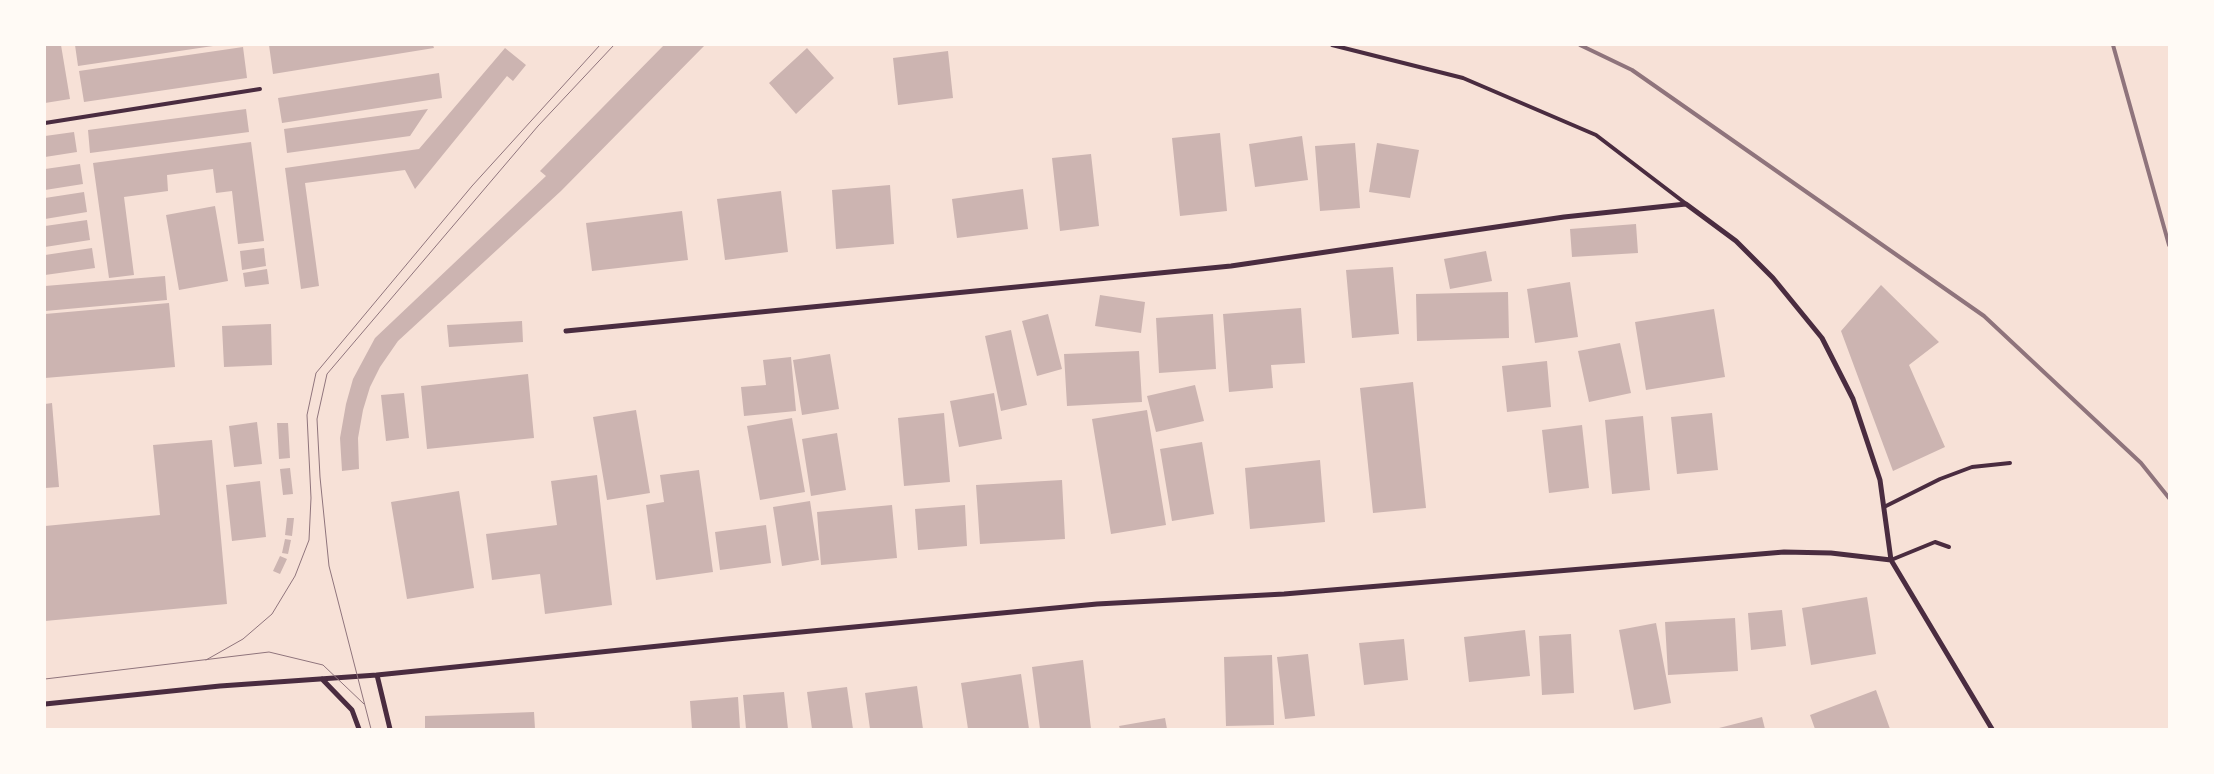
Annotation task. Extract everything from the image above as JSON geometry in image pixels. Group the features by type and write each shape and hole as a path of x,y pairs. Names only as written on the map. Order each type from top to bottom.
{"street":[{"path":"566,331 1231,266 1564,217 1686,204 1736,240 1773,278 1822,338 1853,400 1880,480 1891,560 1992,729"},
{"path":"45,704 220,686 377,675 736,638 1097,604 1294,594 1784,552 1831,553 1891,560"},
{"path":"377,675 390,729"},
{"path":"322,679 352,710 359,729"}],"lane":[{"path":"1332,45 1463,78 1596,135 1686,204"},
{"path":"45,123 260,89"},
{"path":"1884,507 1940,479 1972,467 2010,463"},
{"path":"1891,560 1935,542 1949,547"}],"building":[{"path":"45,45 61,45 70,99 45,103"},
{"path":"75,45 213,45 213,46 78,66"},
{"path":"269,45 433,45 434,48 273,74"},
{"path":"664,45 705,45 561,191 398,341 380,367 370,387 363,410 358,438 359,469 342,471 340,438 346,404 353,379 375,338 546,176 540,171"},
{"path":"243,47 247,78 84,102 79,71"},
{"path":"505,48 526,65 513,81 507,76 415,189 405,170 305,183 319,286 301,289 285,168 419,149"},
{"path":"807,48 834,78 796,114 769,83"},
{"path":"948,51 953,98 898,105 893,58"},
{"path":"439,73 442,98 282,123 278,98"},
{"path":"246,109 249,132 90,153 88,130"},
{"path":"428,109 410,136 287,153 284,129"},
{"path":"74,132 77,152 45,157 45,136"},
{"path":"1220,133 1227,211 1180,216 1172,138"},
{"path":"1302,136 1308,180 1255,187 1249,144"},
{"path":"251,142 264,241 238,244 232,191 216,193 213,169 167,175 168,191 124,197 134,275 109,278 93,163"},
{"path":"1355,143 1360,208 1320,211 1315,146"},
{"path":"1377,143 1419,150 1410,198 1369,192"},
{"path":"1091,154 1099,226 1060,231 1052,158"},
{"path":"80,164 83,184 45,190 45,169"},
{"path":"890,185 894,244 836,249 832,190"},
{"path":"1023,189 1028,229 957,238 952,199"},
{"path":"781,191 788,252 725,260 717,199"},
{"path":"84,192 87,212 45,219 45,198"},
{"path":"215,206 228,281 179,290 166,215"},
{"path":"682,211 688,260 592,271 586,223"},
{"path":"87,220 90,240 45,247 45,226"},
{"path":"1636,224 1638,253 1572,257 1570,229"},
{"path":"92,248 95,268 45,275 45,255"},
{"path":"264,248 266,266 242,270 240,251"},
{"path":"1486,251 1492,281 1450,289 1444,259"},
{"path":"1393,267 1399,334 1352,338 1346,270"},
{"path":"267,269 269,284 245,287 243,273"},
{"path":"165,276 167,300 45,311 45,286"},
{"path":"1570,282 1578,337 1535,343 1527,289"},
{"path":"1881,285 1939,342 1909,365 1945,447 1893,471 1841,331"},
{"path":"1508,292 1509,338 1417,341 1416,294"},
{"path":"1100,295 1145,302 1141,333 1095,326"},
{"path":"169,303 175,367 45,378 45,314"},
{"path":"1301,308 1305,363 1271,365 1273,388 1229,392 1223,314"},
{"path":"1714,309 1725,377 1646,390 1635,322"},
{"path":"1048,314 1062,369 1037,376 1022,321"},
{"path":"1213,314 1216,369 1159,373 1156,318"},
{"path":"522,321 523,342 449,347 447,325"},
{"path":"271,324 272,365 224,367 222,326"},
{"path":"1011,330 1027,405 1001,411 985,336"},
{"path":"1620,343 1631,393 1589,402 1578,351"},
{"path":"1139,351 1142,402 1067,406 1064,354"},
{"path":"830,354 839,409 802,415 793,360"},
{"path":"791,357 796,411 744,416 741,387 766,385 763,360"},
{"path":"1547,361 1551,407 1507,412 1502,366"},
{"path":"528,374 534,438 427,449 421,386"},
{"path":"1413,382 1426,508 1373,513 1360,388"},
{"path":"1195,385 1204,421 1156,432 1147,396"},
{"path":"404,393 409,438 386,441 381,395"},
{"path":"994,393 1002,439 959,447 950,401"},
{"path":"52,403 59,487 45,488 45,404"},
{"path":"636,410 650,493 607,500 593,417"},
{"path":"1147,410 1166,525 1111,534 1092,419"},
{"path":"944,413 950,482 904,486 898,418"},
{"path":"1712,413 1718,470 1677,474 1671,417"},
{"path":"1643,416 1650,490 1612,494 1605,420"},
{"path":"792,418 805,492 760,500 747,426"},
{"path":"257,422 262,464 234,467 229,426"},
{"path":"277,423 288,423 290,458 279,459"},
{"path":"1582,425 1589,488 1549,493 1542,430"},
{"path":"837,433 846,490 811,496 802,439"},
{"path":"212,440 227,604 45,621 45,526 160,515 153,445"},
{"path":"1202,442 1214,514 1172,521 1160,449"},
{"path":"1320,460 1325,522 1250,529 1245,468"},
{"path":"290,468 293,494 283,495 280,469"},
{"path":"699,470 713,572 656,580 646,505 664,502 660,475"},
{"path":"597,475 612,605 545,614 540,574 492,580 486,534 557,525 551,481"},
{"path":"1062,480 1065,539 980,544 976,485"},
{"path":"260,481 266,537 232,541 226,485"},
{"path":"459,491 474,588 407,599 391,502"},
{"path":"810,501 819,560 782,566 773,507"},
{"path":"892,505 897,558 821,565 817,512"},
{"path":"965,505 967,546 918,550 915,509"},
{"path":"287,518 294,518 292,536 285,535"},
{"path":"766,525 771,563 720,570 715,532"},
{"path":"285,539 291,540 288,554 282,553"},
{"path":"280,556 287,559 280,574 273,571"},
{"path":"1867,597 1876,654 1811,665 1802,608"},
{"path":"1782,610 1786,646 1751,650 1748,613"},
{"path":"1735,618 1738,671 1668,675 1665,622"},
{"path":"1656,623 1671,703 1634,710 1619,630"},
{"path":"1525,630 1530,676 1469,682 1464,637"},
{"path":"1571,634 1574,693 1542,695 1539,636"},
{"path":"1404,639 1408,680 1364,685 1359,643"},
{"path":"1308,654 1315,716 1285,719 1277,657"},
{"path":"1272,655 1274,725 1226,726 1224,657"},
{"path":"1083,660 1091,729 1040,729 1032,667"},
{"path":"1021,674 1029,729 968,729 961,683"},
{"path":"917,686 923,729 870,729 865,693"},
{"path":"847,687 853,729 812,729 807,692"},
{"path":"1876,690 1890,729 1815,729 1810,715"},
{"path":"784,692 788,729 746,729 743,695"},
{"path":"738,697 740,729 692,729 690,701"},
{"path":"534,712 535,729 425,729 425,716"},
{"path":"1762,717 1765,729 1719,728"},
{"path":"1165,718 1167,729 1120,729 1119,726"}],"tram line":[{"path":"206,660 243,639 272,614 295,576 309,540 311,498 307,415 316,373 472,186 600,45"},
{"path":"371,729 329,566 320,477 317,419 327,374 538,126 614,45"},
{"path":"45,679 269,652 323,665 364,704"}],"railway":[{"path":"1580,45 1632,70 1984,316 2141,463 2169,498"},
{"path":"2113,45 2169,245"}]}
